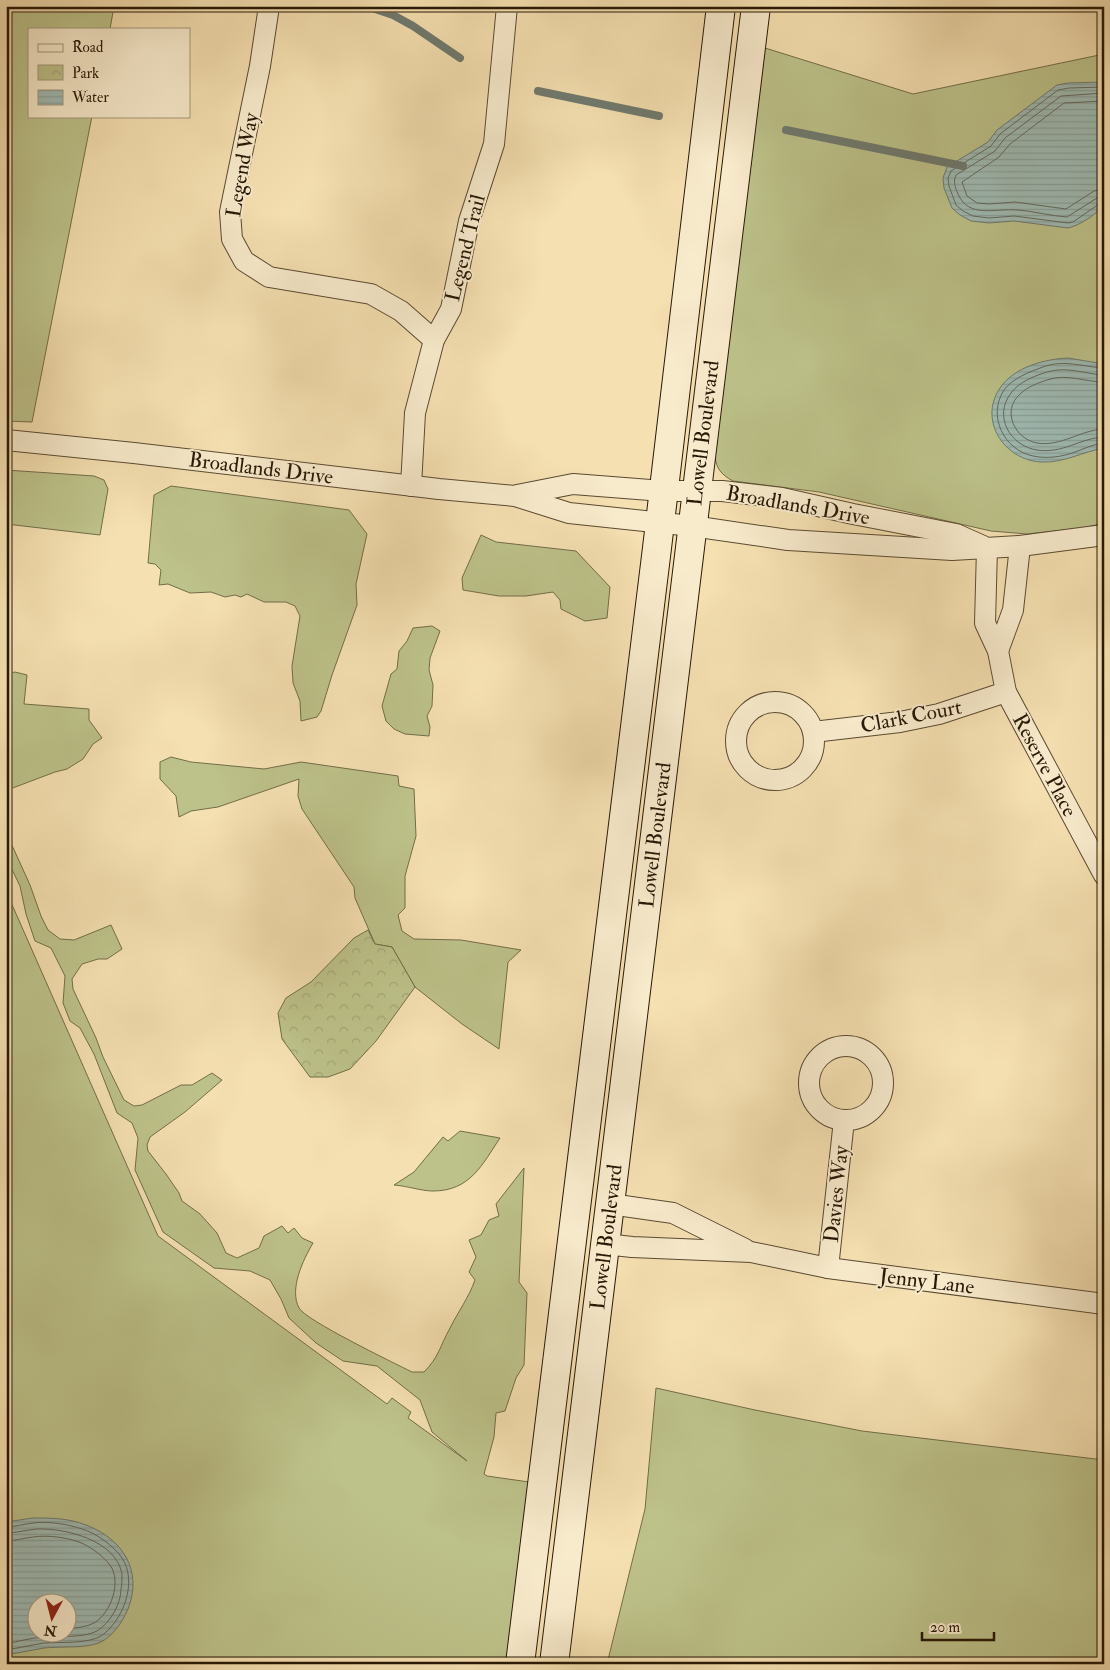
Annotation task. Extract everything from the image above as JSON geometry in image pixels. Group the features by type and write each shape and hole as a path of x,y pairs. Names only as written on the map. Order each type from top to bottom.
{"main road":[{"name":"Lowell Boulevard","path":"520,1664 660,522 721,6"},
{"name":"Lowell Boulevard","path":"554,1664 756,6"}],"street":[{"name":"Legend Way","path":"269,6 260,66 230,212 232,239 244,261 269,277 371,294 401,311 434,340"},
{"name":"Legend Trail","path":"411,486 415,413 434,340 451,309 469,221 494,144 507,6"},
{"name":"Broadlands Drive","path":"6,440 104,449 411,486 516,496 569,513 660,522 788,540 952,550 1020,546 1104,535"},
{"name":"Broadlands Drive","path":"516,496 573,484 663,492 722,492 782,498 956,534 988,548"},
{"path":"998,651 1013,610 1020,546"},
{"name":"Reserve Place","path":"988,548 985,623 998,651 1006,692 1104,875"},
{"name":"Clark Court","path":"813,732 900,722 939,714 1006,692"},
{"name":"Davies Way","path":"828,1268 844,1120"},
{"name":"Jenny Lane","path":"610,1204 673,1213 751,1252"},
{"name":"Jenny Lane","path":"605,1244 632,1247 751,1252 828,1268 1104,1304"}],"green space":[{"path":"6,6 114,6 110,28 28,28 28,118 92,118 32,422 6,421"},
{"path":"765,48 913,94 1104,54 1104,523 1083,528 1027,534 991,531 819,492 733,481 720,471 715,456"},
{"path":"6,470 94,476 104,480 108,489 100,535 6,524"},
{"path":"171,486 349,510 367,534 356,584 357,605 321,711 317,717 301,721 300,701 293,683 292,666 300,616 295,606 286,602 264,602 247,594 241,597 235,595 225,597 211,592 190,593 168,584 159,585 161,570 155,564 148,563 154,495"},
{"path":"481,535 496,542 576,551 610,587 607,618 585,621 561,609 560,600 553,592 526,596 499,596 463,590 462,578"},
{"path":"432,626 440,631 430,658 429,670 433,685 432,706 427,716 430,727 429,736 405,734 394,729 386,721 382,706 391,674 397,669 399,651 407,641 413,628"},
{"path":"15,672 27,675 24,704 89,709 89,720 102,738 93,744 83,759 67,769 6,792 6,674"},
{"path":"171,757 191,762 264,769 301,762 398,776 399,786 414,789 416,836 405,876 405,908 398,915 402,931 414,939 461,940 521,950 508,962 499,1049 462,1024 415,987 392,947 375,944 355,898 354,887 302,809 298,796 299,779 218,807 191,811 179,817 176,796 160,779 160,762"},
{"path":"6,832 48,930 60,939 74,940 111,925 122,949 107,959 98,959 82,964 72,979 73,989 124,1100 134,1106 142,1105 181,1085 192,1085 212,1073 222,1080 185,1112 150,1137 147,1145 148,1151 179,1193 182,1201 200,1214 217,1233 226,1253 237,1258 259,1248 264,1236 282,1226 288,1233 294,1228 302,1238 313,1243 298,1275 296,1300 299,1308 317,1322 412,1372 424,1372 436,1356 475,1280 469,1272 476,1257 469,1240 481,1235 489,1220 499,1216 496,1204 524,1168 519,1282 527,1293 524,1365 516,1378 505,1411 496,1413 494,1437 484,1474 529,1482 507,1664 6,1664 6,891 158,1236 387,1404 392,1398 411,1412 408,1418 467,1461 432,1432 420,1400 377,1366 343,1361 316,1343 289,1318 270,1280 250,1271 214,1268 163,1232 135,1170 138,1138 132,1123 117,1113 94,1054 80,1028 70,1021 63,1003 65,976 51,948 35,941 26,914 20,886 6,857"},
{"path":"368,930 375,944 392,947 415,987 376,1041 350,1069 328,1077 310,1077 282,1039 278,1013 286,998 311,982 354,938"},
{"path":"460,1131 500,1138 474,1175 457,1187 446,1190 433,1191 394,1185 414,1172 443,1137 448,1141"},
{"path":"656,1388 862,1431 1104,1460 1104,1664 607,1664 645,1509"}],"water":[{"path":"1104,82 1104,206 1092,216 1068,228 1014,221 989,223 971,221 952,208 944,188 943,178 947,167 988,142 997,130 1057,85"},
{"path":"1068,358 1104,364 1104,448 1049,462 1028,460 1006,446 998,436 992,413 994,400 1000,388 1013,375 1040,362"},
{"path":"33,1518 73,1521 99,1531 120,1548 131,1569 132,1595 128,1609 110,1636 101,1642 88,1646 44,1648 6,1655 6,1522"}],"waterway":[{"path":"366,6 393,15 413,26 460,58"},
{"path":"538,91 659,116"},
{"path":"786,130 963,166"}]}
